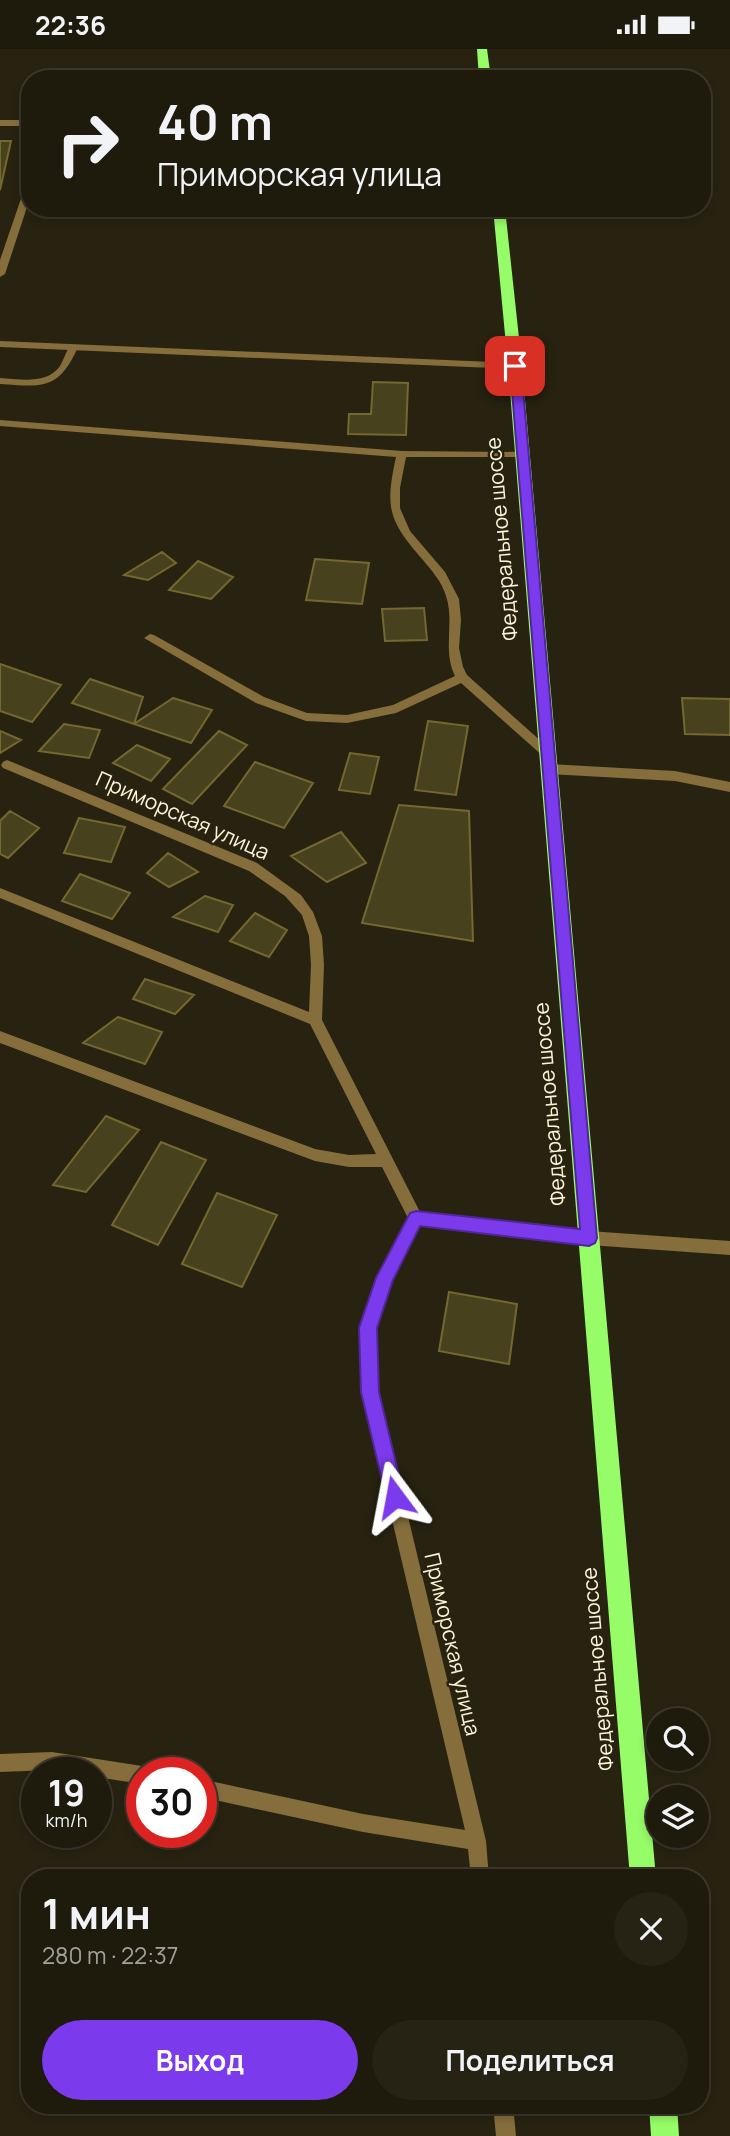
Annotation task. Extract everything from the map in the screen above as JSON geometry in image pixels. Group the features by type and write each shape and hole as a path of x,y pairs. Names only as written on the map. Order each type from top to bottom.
{"highway":[{"path":"482,49 484,70"},
{"name":"Федеральное шоссе","path":"500,217 515,366 642,1869"},
{"path":"664,2114 665,2136"}],"street":[{"path":"0,123 21,123"},
{"path":"0,274 2,257 21,207"},
{"path":"0,344 515,366"},
{"path":"0,381 48,380 61,372 73,347"},
{"path":"0,423 402,454 521,454"},
{"path":"402,454 395,506 402,526 444,576 454,600 452,649 454,665 462,678 548,762 675,776 730,787"},
{"path":"150,638 260,700 306,717 347,719 396,709 462,678"},
{"name":"Приморская улица","path":"7,765 253,867 287,890 308,913 319,958 315,1020"},
{"path":"0,893 315,1020 416,1218 589,1238 730,1248"},
{"path":"0,1037 315,1155 349,1161 386,1160"},
{"name":"Приморская улица","path":"416,1218 385,1278 368,1328 370,1392 477,1841 479,1869"},
{"path":"0,1763 52,1761 126,1773"},
{"path":"217,1791 363,1823 477,1841"},
{"path":"504,2114 506,2136"}],"building":[{"path":"0,141 11,141 0,190"},
{"path":"373,382 408,383 406,435 348,434 349,414 371,414"},
{"path":"162,552 176,563 148,580 124,575"},
{"path":"315,559 369,563 362,604 306,600"},
{"path":"198,561 233,577 211,599 169,590"},
{"path":"424,608 427,640 385,641 382,609"},
{"path":"0,664 61,685 32,722 0,711"},
{"path":"90,679 143,697 134,724 72,703"},
{"path":"173,698 212,710 191,743 134,724"},
{"path":"682,698 730,699 730,735 685,734"},
{"path":"428,721 468,726 456,795 415,790"},
{"path":"64,724 100,730 89,758 39,751"},
{"path":"0,731 21,740 0,753"},
{"path":"219,731 247,745 192,804 163,789"},
{"path":"137,745 170,759 151,781 113,763"},
{"path":"350,753 379,757 370,794 339,790"},
{"path":"255,762 313,783 284,828 224,806"},
{"path":"399,805 469,811 473,941 362,923"},
{"path":"10,811 39,828 8,858 0,854 0,821"},
{"path":"79,818 125,827 111,862 64,853"},
{"path":"341,832 366,863 327,882 291,856"},
{"path":"168,853 198,872 169,887 147,873"},
{"path":"80,874 130,893 112,919 62,901"},
{"path":"205,896 233,905 218,932 173,917"},
{"path":"255,913 287,930 269,957 230,941"},
{"path":"145,979 194,995 175,1014 133,999"},
{"path":"118,1017 162,1032 145,1064 83,1043"},
{"path":"106,1116 139,1130 86,1192 53,1185"},
{"path":"161,1142 206,1160 158,1245 112,1225"},
{"path":"217,1193 277,1215 242,1287 182,1264"},
{"path":"449,1292 517,1304 509,1364 439,1351"}],"route":[{"path":"395,1497 370,1392 368,1328 385,1278 416,1218 589,1238 515,366"}]}
